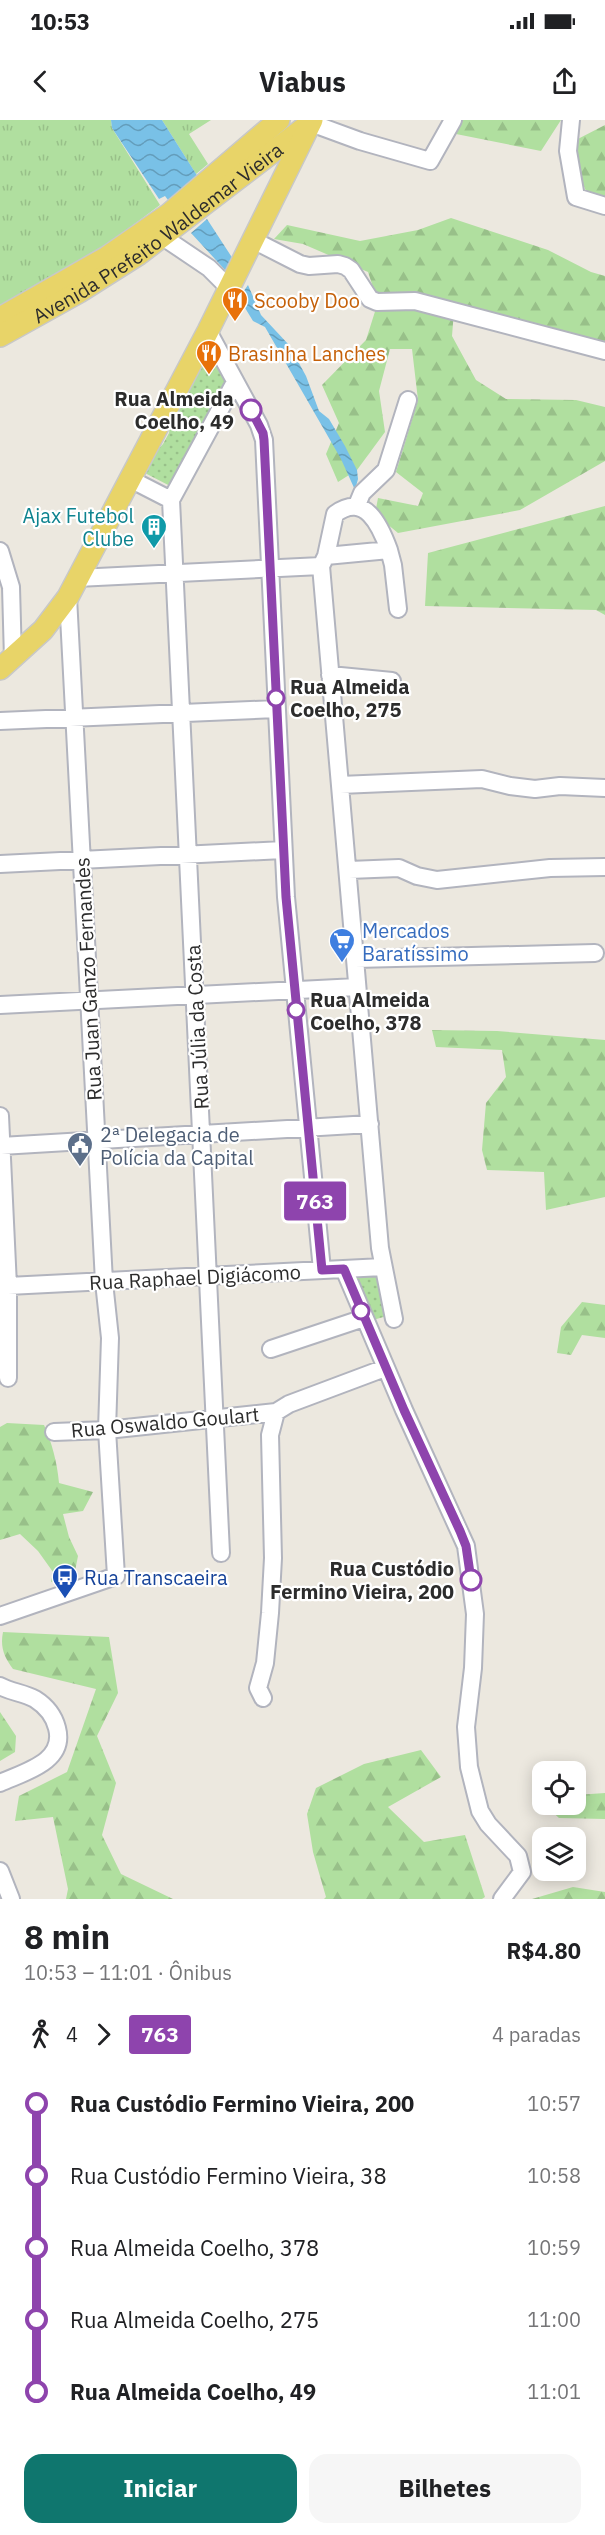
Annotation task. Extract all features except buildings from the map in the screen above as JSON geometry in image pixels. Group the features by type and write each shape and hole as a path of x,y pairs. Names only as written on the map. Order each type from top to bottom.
{"main road":[{"name":"Avenida Prefeito Waldemar Vieira","path":"0,318 107,257 169,214 279,120"},
{"name":"Avenida Prefeito Waldemar Vieira","path":"0,336 79,292 163,237 311,121"},
{"path":"6,664 43,630 72,587 208,331 311,121"}],"street":[{"path":"311,121 360,141 430,161 453,120"},
{"path":"571,120 568,151 576,196 605,206"},
{"path":"163,237 209,268 229,288"},
{"path":"253,240 309,267 338,264 345,266 351,270 369,299 377,302 415,301 605,351"},
{"path":"208,331 263,433 283,850 294,990 322,1270"},
{"path":"130,479 171,500 235,382"},
{"path":"357,505 362,493 386,470 408,400"},
{"name":"Rua Júlia da Costa","path":"171,500 221,1553"},
{"path":"394,1319 383,1267 330,675 323,561 331,523 335,514 341,510 357,505 364,508 384,535 393,565 398,609"},
{"path":"72,587 175,574 270,569 389,550"},
{"path":"0,551 11,587 6,664"},
{"name":"Rua Juan Ganzo Fernandes","path":"0,1616 116,1576 107,1430 110,1338 104,1282 81,860 74,718 72,587"},
{"path":"330,675 392,681"},
{"path":"0,721 276,709"},
{"path":"340,784 482,779 535,789 560,786 605,788"},
{"path":"0,864 283,850"},
{"path":"349,870 399,868 417,876 436,880 550,868 605,867"},
{"path":"355,959 595,953"},
{"path":"0,1005 357,987"},
{"path":"0,1116 8,1286 8,1378"},
{"path":"1,1146 370,1124"},
{"name":"Rua Raphael Digiácomo","path":"8,1286 383,1267"},
{"path":"344,1269 385,1368 466,1546 475,1614 474,1659 466,1727 469,1767 480,1811 488,1824 518,1856 522,1872 502,1899"},
{"path":"271,1348 366,1323"},
{"path":"263,1698 258,1688 267,1655 270,1613 273,1548 270,1435 276,1412 289,1404 385,1368"},
{"name":"Rua Oswaldo Goulart","path":"54,1432 107,1430 276,1412"},
{"path":"0,1686 34,1699 45,1707 54,1718 59,1742 55,1753 47,1761 0,1783"},
{"path":"0,1871 11,1899"}],"green space":[{"path":"0,120 111,120 112,128 160,205 101,249 0,308"},
{"path":"162,120 211,120 189,134 208,164 196,174"},
{"path":"458,120 561,120 541,151 451,133"},
{"path":"605,125 605,210 591,203 577,170 572,142"},
{"path":"451,218 548,250 591,272 605,276 605,346 454,311 452,336 476,380 506,399 576,400 605,407 605,461 520,510 398,533 375,514 378,498 418,506 423,493 396,472 418,400 412,349 390,349 379,391 385,432 357,470 338,482 326,454 339,423 322,385 366,340 378,302 368,272 303,244 274,239 287,225 360,241 418,230"},
{"path":"205,352 213,352 229,383 172,487 143,472 169,433 171,420"},
{"path":"605,506 605,615 596,610 425,606 428,553"},
{"path":"432,1030 497,1031 605,1040 605,1197 546,1210 544,1172 487,1170 482,1150 486,1103 506,1077 502,1050 436,1047"},
{"path":"376,1275 387,1316 373,1320 354,1277"},
{"path":"582,1302 605,1305 605,1338 582,1335 571,1355 557,1353 561,1327"},
{"path":"7,1423 44,1425 54,1453 59,1483 93,1492 83,1511 63,1514 69,1537 78,1556 74,1576 51,1582 53,1572 38,1551 20,1534 0,1540 0,1427"},
{"path":"3,1632 109,1637 118,1693 97,1736 116,1783 102,1835 121,1874 173,1899 66,1899 68,1889 53,1817 15,1821 19,1796 67,1772 96,1689 13,1669 3,1652"},
{"path":"0,1712 16,1736 15,1752 0,1761"},
{"path":"421,1750 441,1777 388,1807 424,1842 465,1835 485,1897 482,1899 324,1899 326,1897 313,1852 307,1814 316,1788 364,1764"},
{"path":"605,1793 605,1819 559,1818 556,1815 586,1815 586,1794"},
{"path":"573,1887 605,1892 605,1899 532,1899"}],"water":[{"path":"111,120 162,120 198,177 168,200 165,196 159,199 112,128"},
{"path":"207,219 233,259 226,271 191,233"},
{"path":"248,285 261,315 289,345 306,376 319,411 329,419 345,446 357,470 358,479 355,490 341,459 265,327 253,321 239,298"}],"bus line":[{"name":"763","path":"251,410 263,433 264,440 286,897 322,1270 344,1269 404,1410 460,1531 466,1546 471,1580"}],"place":[{"name":"Scooby Doo","path":"235,323"},
{"name":"Brasinha Lanches","path":"209,376"},
{"name":"Rua Almeida Coelho, 49","path":"251,410"},
{"name":"Ajax Futebol Clube","path":"154,550"},
{"name":"Rua Almeida Coelho, 275","path":"276,698"},
{"name":"Mercados Baratíssimo","path":"342,964"},
{"name":"Rua Almeida Coelho, 378","path":"296,1010"},
{"name":"2ª Delegacia de Polícia da Capital","path":"80,1168"},
{"name":"Rua Custódio Fermino Vieira, 200","path":"471,1580"},
{"name":"Rua Transcaeira","path":"65,1600"}]}
